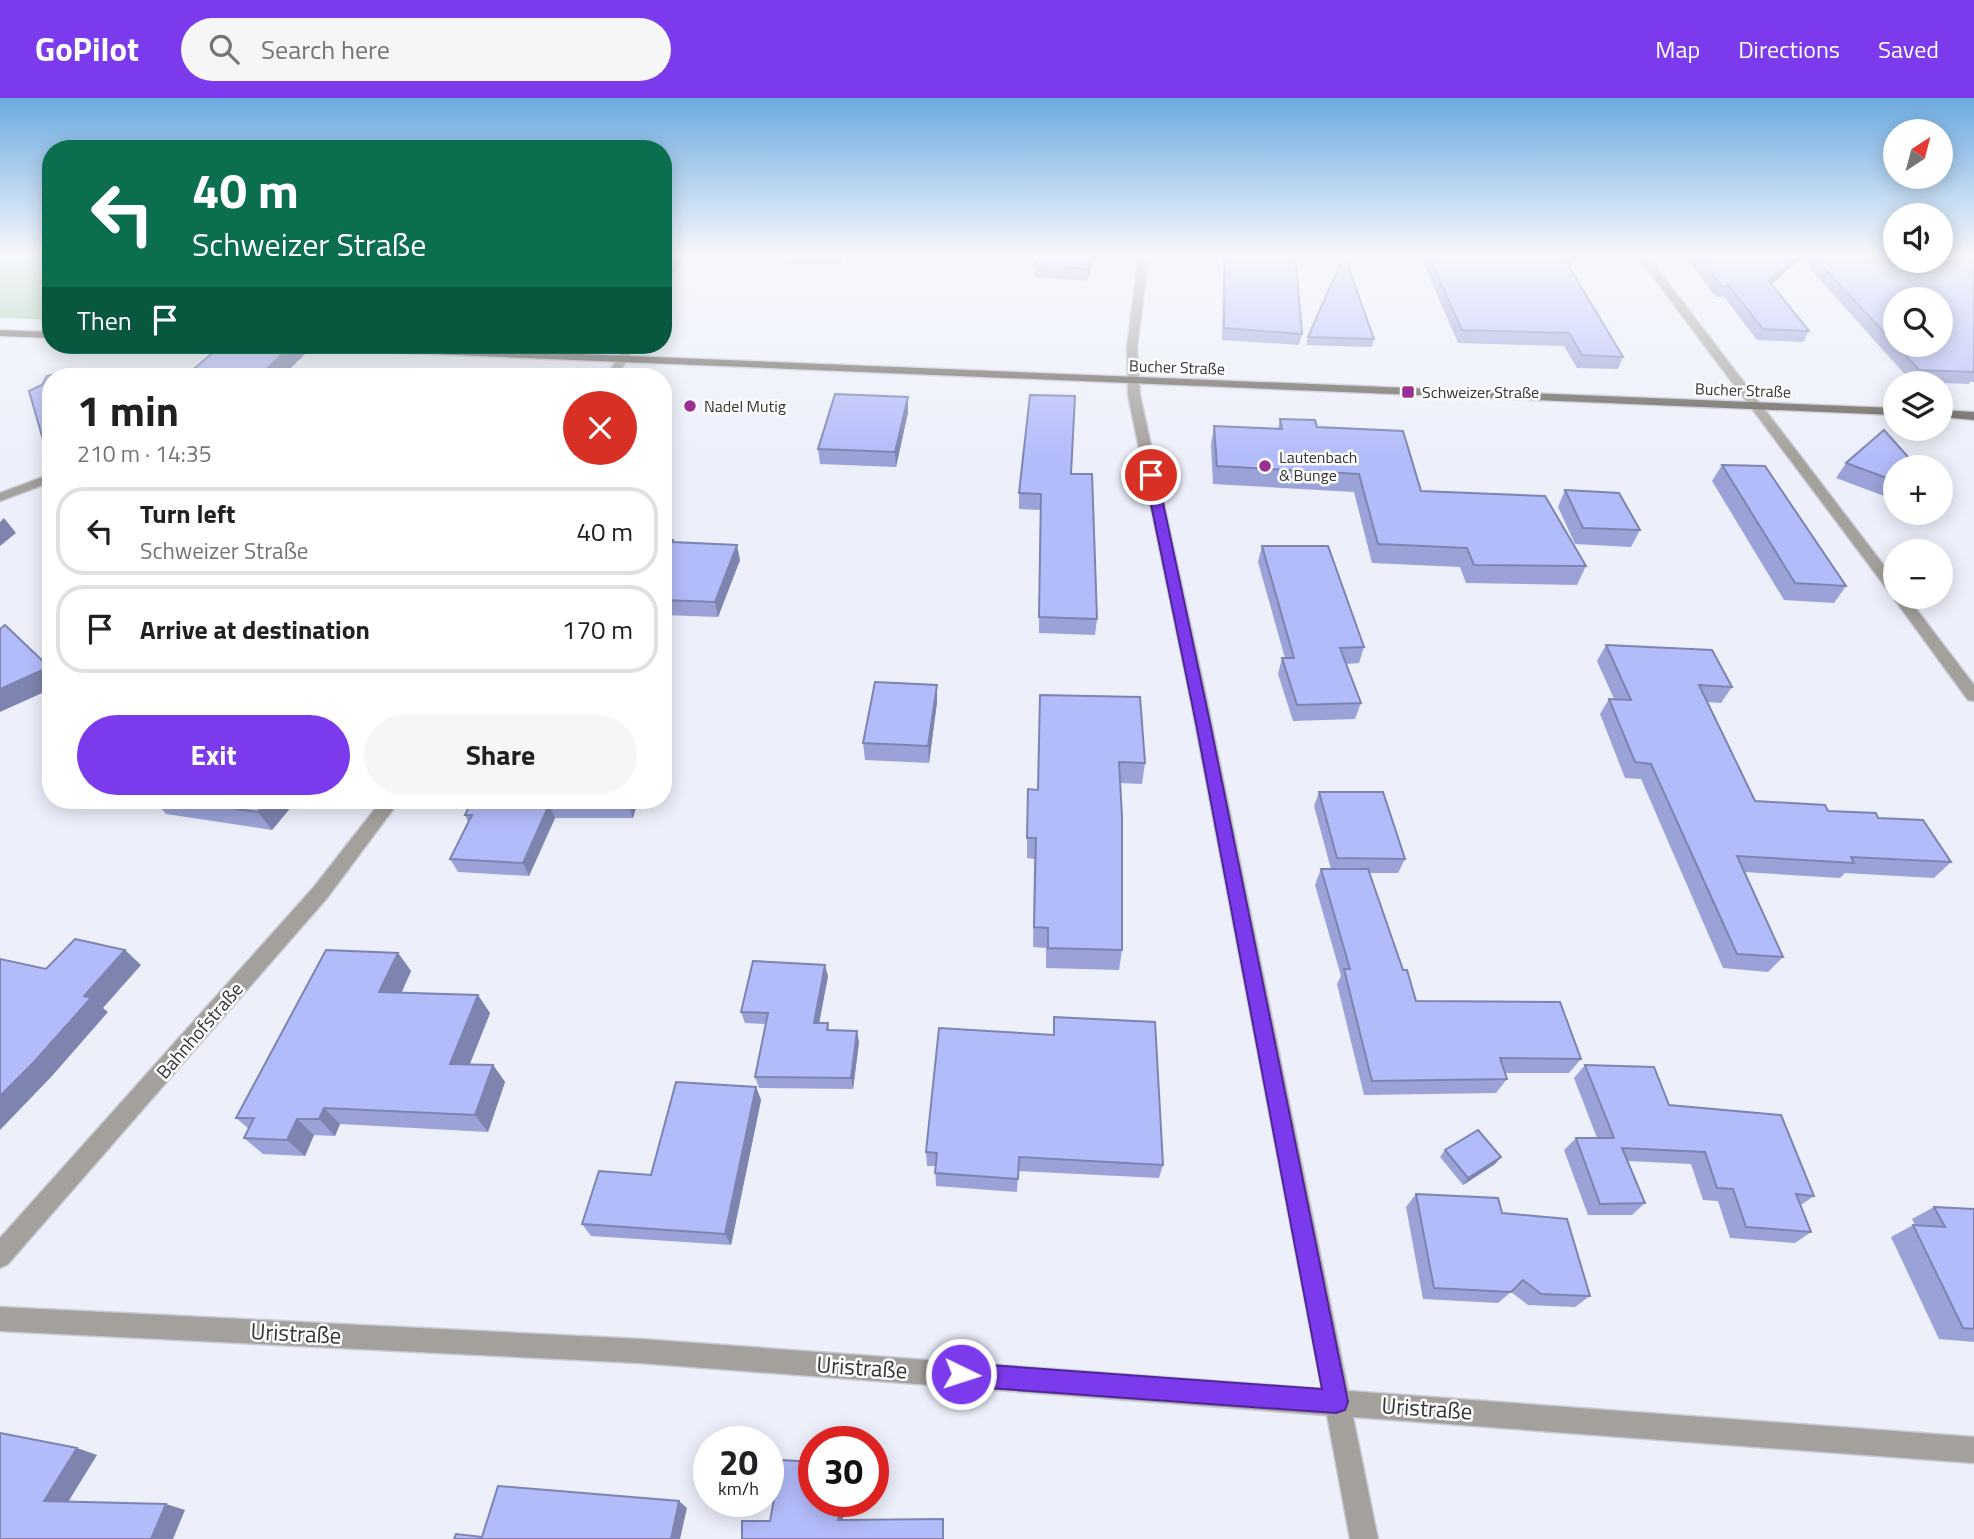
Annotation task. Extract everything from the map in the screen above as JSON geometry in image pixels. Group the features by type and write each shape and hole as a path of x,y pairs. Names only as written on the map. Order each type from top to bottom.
{"main road":[{"path":"0,333 42,335"},
{"name":"Bucher Straße","path":"477,354 1883,411"},
{"path":"1953,415 1974,416"}],"street":[{"path":"1135,321 1132,381 1203,723 1364,1539"},
{"path":"1690,321 1758,406 1883,574"},
{"path":"618,368 626,354"},
{"path":"0,497 42,481"},
{"path":"1909,609 1974,696"},
{"name":"Bahnhofstraße","path":"0,1256 320,893 384,809"},
{"name":"Uristraße","path":"0,1319 640,1350 1974,1450"}],"building":[{"path":"1224,321 1301,321 1302,334 1224,328"},
{"path":"1315,321 1368,321 1374,339 1308,337"},
{"path":"1458,321 1602,321 1623,357 1582,355 1569,333 1462,330"},
{"path":"1757,321 1801,321 1809,331 1763,329"},
{"path":"1874,321 1883,321 1883,331"},
{"path":"1953,321 1974,321 1974,372 1919,370 1907,357 1953,357"},
{"path":"211,354 282,354 268,368 195,368"},
{"path":"42,385 42,436 29,391"},
{"path":"835,394 908,397 895,452 818,449"},
{"path":"1030,395 1075,396 1071,474 1092,474 1097,619 1039,617 1041,494 1019,493"},
{"path":"1280,419 1315,420 1317,427 1403,431 1421,491 1545,496 1586,566 1474,565 1467,548 1378,544 1359,474 1217,466 1214,426 1282,429"},
{"path":"1883,431 1883,441 1894,441 1906,455 1883,455 1883,477 1846,463"},
{"path":"1722,465 1765,466 1846,586 1795,583"},
{"path":"1565,490 1619,493 1640,530 1583,528"},
{"path":"672,542 737,545 715,602 672,600"},
{"path":"1262,546 1328,546 1364,647 1340,648 1361,703 1297,705 1282,658 1294,658"},
{"path":"5,625 42,660 42,670 0,689 0,629"},
{"path":"1606,645 1712,650 1732,687 1699,685 1755,801 1825,805 1828,811 1876,813 1878,818 1923,820 1951,862 1851,857 1854,863 1737,856 1783,957 1737,954 1651,764 1635,762 1609,699 1631,700"},
{"path":"875,682 937,685 928,746 863,743"},
{"path":"1040,695 1140,697 1145,763 1119,762 1122,817 1122,950 1048,948 1048,928 1034,927 1036,838 1027,838 1028,789 1038,790"},
{"path":"1319,792 1383,792 1405,859 1337,858"},
{"path":"238,809 261,809 258,812"},
{"path":"468,809 547,809 523,863 450,859 472,815 465,815"},
{"path":"1321,869 1368,869 1403,970 1407,970 1416,1001 1560,1002 1581,1059 1500,1058 1507,1079 1372,1081 1344,969 1350,969"},
{"path":"75,939 125,950 84,996 91,998 0,1096 0,959 46,969"},
{"path":"326,950 398,953 379,992 478,995 450,1064 493,1065 475,1115 324,1108 319,1119 297,1119 287,1140 244,1138 254,1118 236,1118"},
{"path":"753,961 825,965 814,1023 828,1023 827,1030 857,1031 851,1078 755,1077 768,1013 741,1012"},
{"path":"1054,1017 1155,1022 1163,1165 1019,1157 1018,1179 935,1173 937,1153 926,1152 939,1028 1054,1035"},
{"path":"1585,1065 1654,1067 1669,1105 1781,1115 1814,1196 1796,1194 1811,1232 1746,1227 1733,1189 1717,1188 1705,1152 1622,1148 1645,1203 1600,1204 1576,1138 1614,1138"},
{"path":"676,1082 756,1087 725,1234 582,1224 599,1171 651,1175"},
{"path":"1478,1130 1501,1157 1468,1178 1445,1150"},
{"path":"1416,1194 1498,1198 1502,1213 1567,1219 1590,1296 1541,1294 1523,1280 1511,1292 1434,1288"},
{"path":"1934,1207 1974,1209 1974,1329 1963,1328 1913,1225 1945,1227"},
{"path":"0,1433 77,1448 44,1501 166,1504 151,1539 0,1539"},
{"path":"784,1460 798,1461 798,1517 838,1517 838,1520 943,1519 943,1539 742,1539 742,1521 770,1521 771,1517 784,1517"},
{"path":"498,1486 679,1501 671,1539 454,1539 456,1534 482,1537"}],"place":[{"name":"Schweizer Straße","path":"1408,392"},
{"name":"Nadel Mutig","path":"690,406"},
{"name":"Lautenbach & Bunge","path":"1265,466"}],"route":[{"path":"961,1374 1336,1402 1198,696 1151,475"}]}
